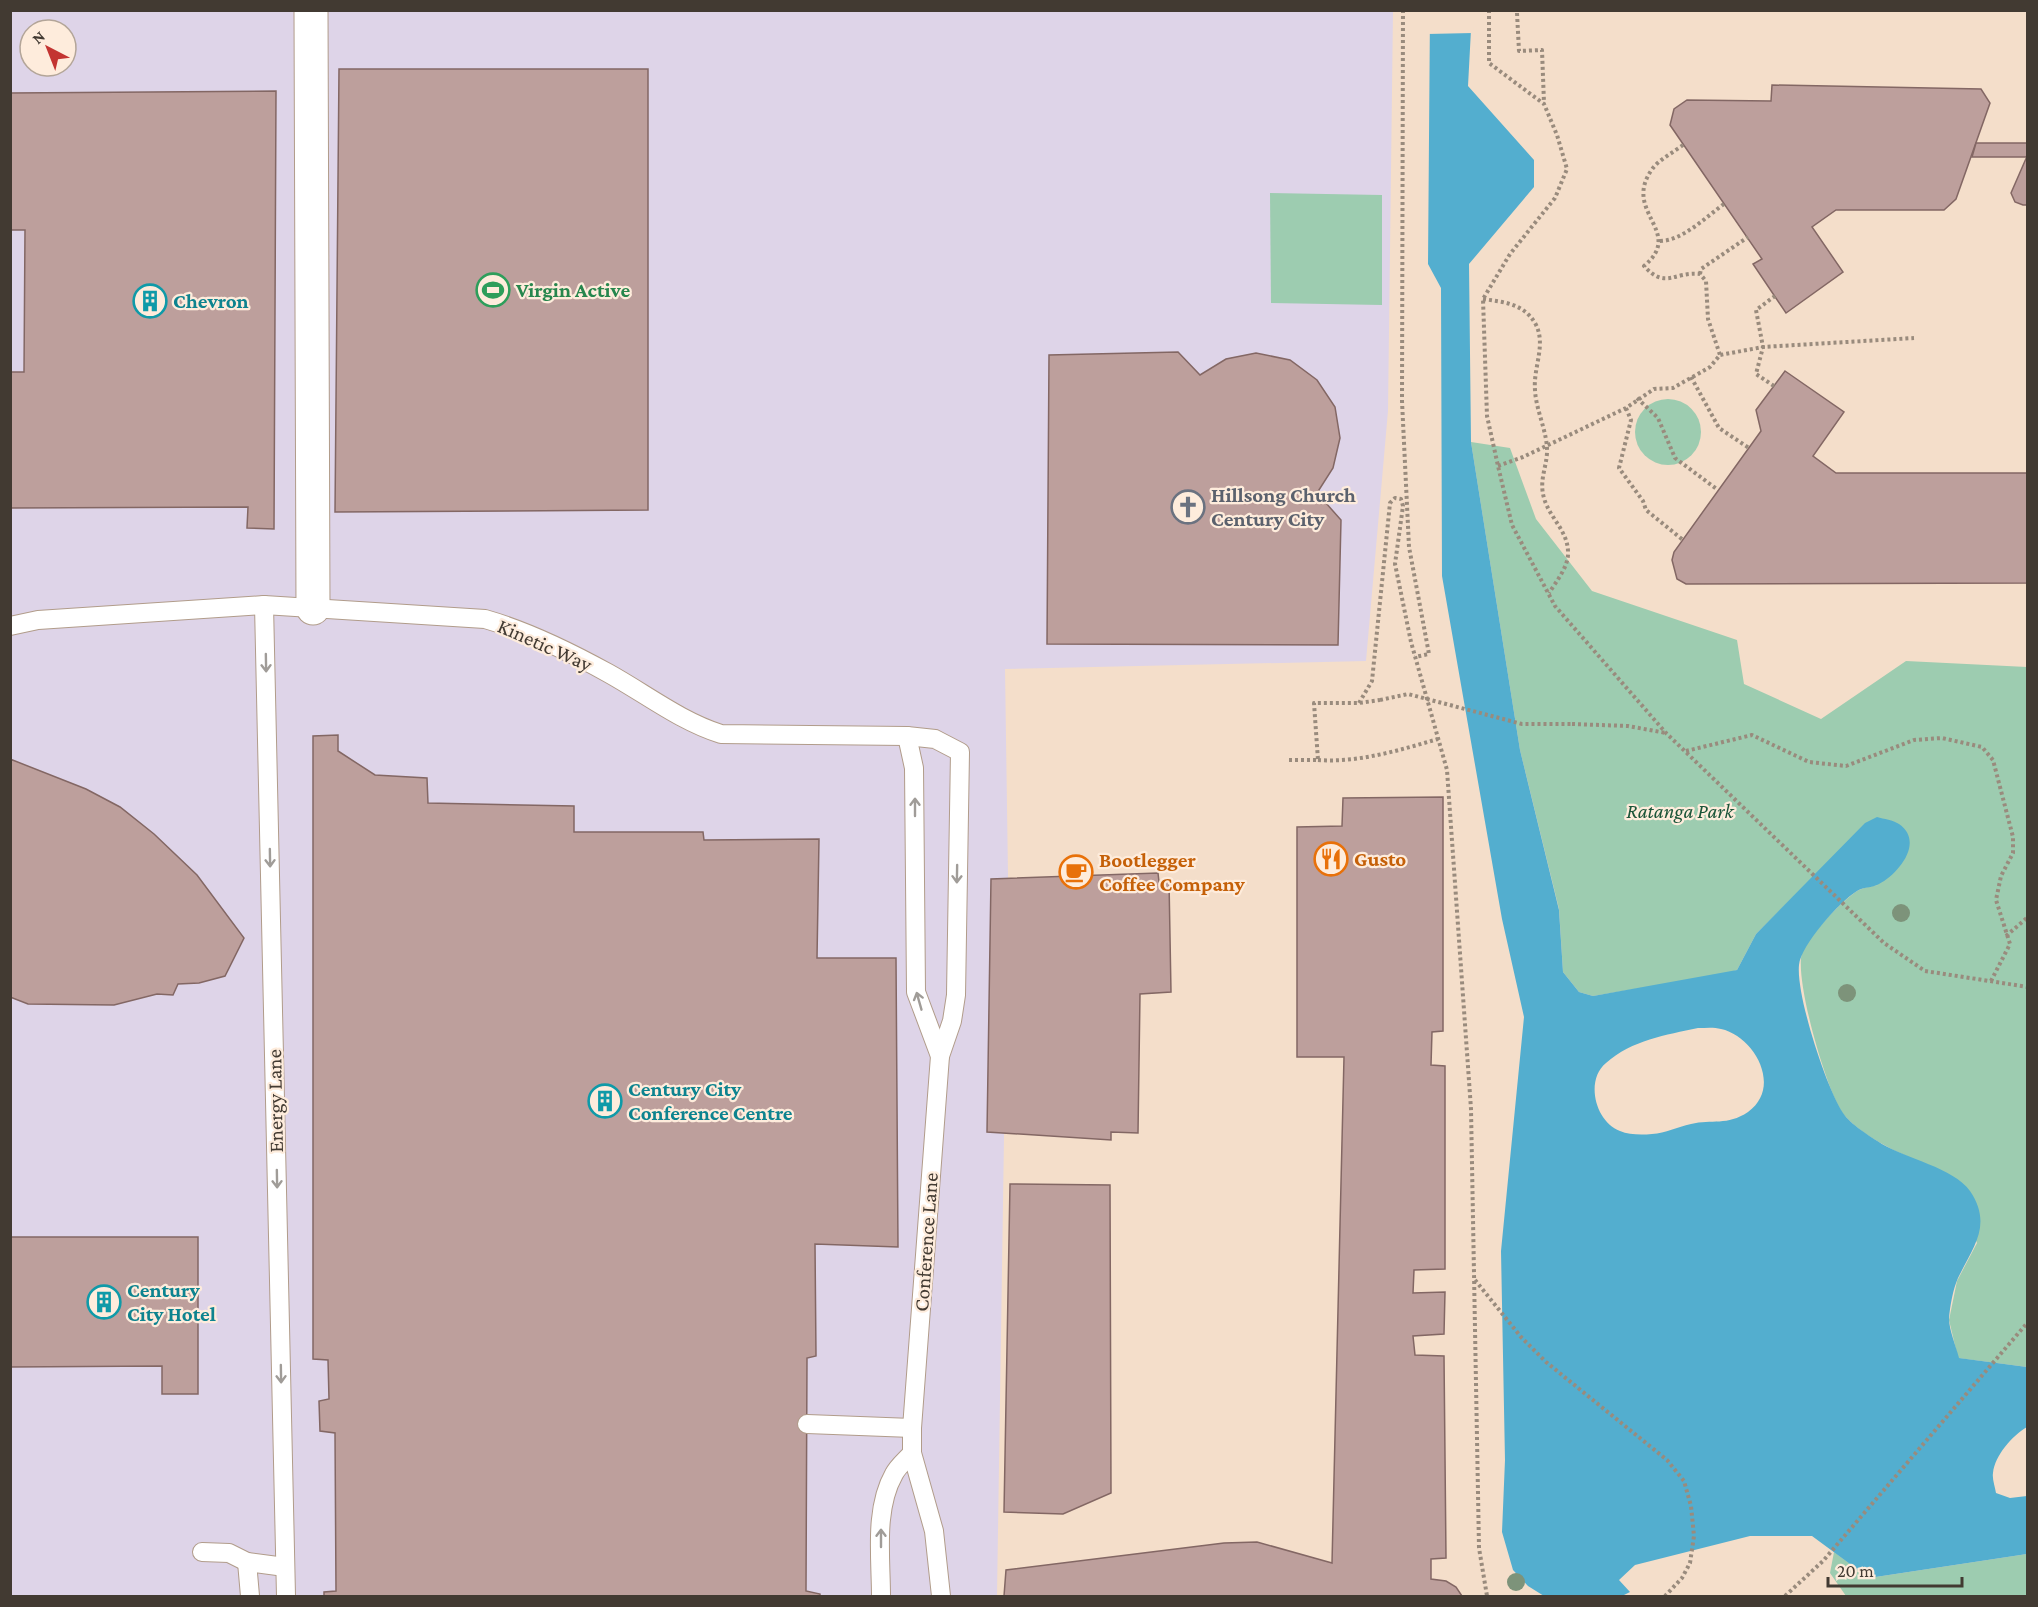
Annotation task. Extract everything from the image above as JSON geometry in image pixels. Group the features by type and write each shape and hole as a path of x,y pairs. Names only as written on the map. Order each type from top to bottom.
{"street":[{"path":"311,10 313,608"}],"lane":[{"name":"Kinetic Way","path":"10,626 38,620 264,605 485,619 511,627 607,672 695,726 721,734 908,736 935,739 960,752"},
{"name":"Energy Lane","path":"264,605 285,1596"},
{"name":"Kinetic Way","path":"10,613 38,620"},
{"name":"Conference Lane","path":"908,736 914,768 916,992 940,1056"},
{"name":"Conference Lane","path":"912,1453 940,1056 952,1021 956,995 960,752"},
{"path":"807,1424 912,1428"},
{"path":"881,1596 881,1525 888,1488 894,1473 912,1453"},
{"path":"912,1453 934,1531 941,1596"},
{"path":"202,1552 229,1553 247,1562 285,1567"},
{"path":"247,1562 250,1596"}],"path":[{"path":"1403,10 1402,401 1409,547 1429,654 1415,657"},
{"path":"1489,10 1489,63 1544,104"},
{"path":"1517,13 1519,51 1542,50 1544,104 1557,135 1567,169 1556,198 1510,254 1483,299 1487,416 1512,525 1555,606 1666,733 1884,943 1925,971 2028,987"},
{"path":"1683,146 1654,166 1646,179 1646,208 1660,241 1655,256 1644,266 1653,276 1661,280 1691,273 1700,274 1706,281 1708,319 1720,356"},
{"path":"1660,241 1670,241 1682,236 1725,204"},
{"path":"1700,274 1701,269 1748,237"},
{"path":"1774,386 1756,374 1763,347 1756,310 1775,296"},
{"path":"1483,299 1512,303 1534,322 1540,334 1535,391 1546,446 1542,487 1544,500 1566,541 1569,554 1549,594"},
{"path":"1498,466 1626,408 1637,398 1654,389 1673,388 1710,368 1720,356 1763,347 1914,339"},
{"path":"1691,377 1719,428 1749,448"},
{"path":"1637,398 1658,418 1675,458 1718,490"},
{"path":"1626,408 1631,420 1619,468 1643,501 1646,510 1683,540"},
{"path":"1359,703 1372,681 1390,503 1395,498 1401,499 1403,506 1395,564 1415,657 1447,770 1470,1097 1479,1548 1487,1596"},
{"path":"1318,760 1314,703 1359,703 1408,694 1522,724 1628,726 1666,733"},
{"path":"1686,751 1752,735 1809,762 1846,766 1914,740 1942,738 1982,747 1993,760 2013,837 2013,853 2001,876 1995,900 2010,944 1992,981"},
{"path":"1289,760 1336,761 1398,751 1438,739"},
{"path":"2006,936 2028,917"},
{"path":"1474,1279 1546,1362 1667,1460 1684,1481 1691,1506 1694,1536 1690,1563 1682,1578 1665,1596"},
{"path":"1785,1596 1823,1561 2028,1322"}],"shaded area":[{"path":"11,11 1393,11 1388,411 1366,661 1005,669 1008,875 997,1596 11,1596"}],"green space":[{"path":"1270,193 1382,195 1382,305 1271,303"},
{"path":"1668,399 1681,402 1691,409 1698,419 1701,432 1698,445 1691,455 1681,462 1668,465 1655,462 1645,455 1638,445 1635,432 1638,419 1645,409 1655,402"},
{"name":"Ratanga Park","path":"1471,442 1510,448 1536,519 1592,591 1737,640 1744,684 1821,719 1906,661 2027,667 2027,1367 1958,1358 1949,1320 1957,1281 1977,1243 1947,1174 1892,1149 1854,1125 1837,1103 1821,1061 1807,1010 1801,966 1802,953 1817,929 1843,902 1859,890 1878,885 1798,892 1756,934 1737,970 1725,974 1593,996 1579,992 1563,972 1559,909 1520,750"},
{"path":"1834,1552 1869,1578 2027,1554 2027,1596 1846,1596 1830,1573"}],"water":[{"path":"1430,11 1472,11 1468,86 1534,160 1534,187 1469,264 1471,442 1520,750 1559,910 1563,972 1579,992 1593,996 1737,970 1756,934 1865,823 1877,817 1897,823 1906,831 1910,840 1909,848 1901,865 1879,884 1859,890 1849,897 1831,914 1806,947 1799,965 1802,997 1821,1063 1836,1100 1850,1122 1882,1144 1953,1176 1963,1183 1977,1203 1980,1215 1978,1236 1956,1282 1949,1323 1959,1358 2027,1367 2027,1427 2016,1435 1997,1459 1993,1480 1996,1493 2010,1498 2027,1496 2027,1554 1869,1578 1812,1536 1750,1536 1635,1565 1619,1580 1630,1592 1622,1596 1544,1596 1528,1586 1513,1570 1502,1532 1505,1460 1501,1251 1524,1017 1502,919 1442,576 1441,288 1428,264","holes":["1698,1028 1718,1028 1733,1034 1744,1041 1753,1052 1764,1077 1763,1089 1758,1102 1748,1112 1733,1119 1691,1124 1657,1133 1631,1134 1611,1126 1599,1110 1595,1090 1600,1070 1606,1063 1638,1044"]}],"pier":[{"path":"1427,10 1475,10 1473,33 1427,34"}],"building":[{"name":"Virgin Active","path":"339,69 648,69 648,510 335,512"},
{"path":"1772,85 1981,89 1990,103 1956,199 1944,210 1836,210 1812,227 1843,272 1786,313 1753,264 1762,259 1670,125 1674,109 1687,100 1771,101"},
{"name":"Chevron","path":"276,91 274,529 247,528 248,507 10,508 10,372 24,372 25,230 10,230 10,93"},
{"path":"1976,143 2028,143 2028,154 2026,157 1972,157"},
{"path":"2028,154 2028,205 2023,205 2015,202 2011,193"},
{"name":"Hillsong Church Century City","path":"1178,352 1200,375 1226,359 1256,353 1290,360 1317,380 1335,407 1340,438 1333,468 1317,493 1341,520 1338,645 1047,644 1049,355"},
{"path":"1785,371 1844,412 1813,456 1836,473 2028,473 2028,583 1686,584 1677,579 1672,560 1674,552 1761,431 1756,410"},
{"name":"Century City Conference Centre","path":"338,735 338,751 375,775 427,778 428,803 574,806 574,832 703,832 704,840 819,839 817,958 896,958 898,1247 815,1244 816,1356 807,1358 806,1591 820,1594 820,1596 324,1596 324,1592 336,1591 335,1433 320,1431 319,1401 329,1399 328,1360 313,1359 313,736"},
{"path":"10,759 86,789 120,807 154,834 197,875 244,938 225,976 199,983 178,984 173,995 157,994 114,1005 28,1004 10,997"},
{"path":"1443,797 1443,1031 1432,1032 1431,1065 1445,1066 1445,1269 1414,1270 1413,1293 1445,1292 1444,1334 1413,1336 1415,1355 1444,1356 1446,1558 1431,1559 1431,1579 1446,1581 1456,1587 1462,1596 1004,1596 1006,1570 1224,1543 1257,1542 1332,1563 1344,1057 1297,1057 1297,827 1342,826 1343,798"},
{"path":"1158,873 1159,882 1169,881 1171,992 1140,994 1138,1133 1111,1132 1111,1140 987,1132 991,879"},
{"path":"1010,1184 1110,1185 1111,1493 1063,1514 1004,1512"},
{"name":"Century City Hotel","path":"10,1237 198,1237 198,1394 162,1394 162,1366 10,1367"}],"place":[{"name":"Virgin Active","path":"493,290"},
{"name":"Chevron","path":"150,301"},
{"name":"Hillsong Church Century City","path":"1188,507"},
{"name":"Gusto","path":"1331,859"},
{"name":"Bootlegger Coffee Company","path":"1076,872"},
{"name":"Century City Conference Centre","path":"605,1101"},
{"name":"Century City Hotel","path":"104,1302"}]}
